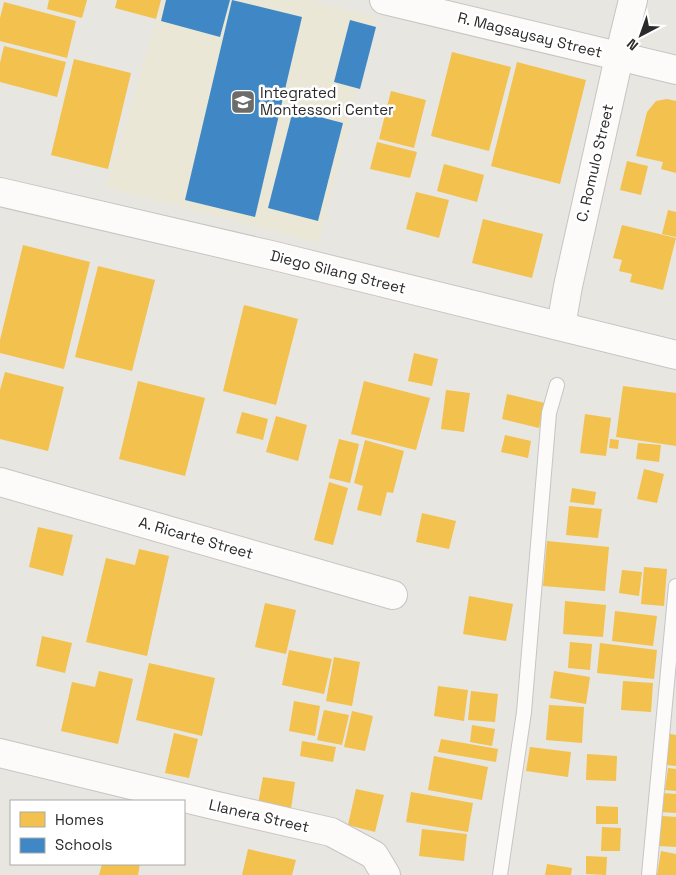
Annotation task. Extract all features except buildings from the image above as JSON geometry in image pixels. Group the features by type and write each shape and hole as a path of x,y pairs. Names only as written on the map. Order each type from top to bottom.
{"street":[{"name":"R. Magsaysay Street","path":"384,0 676,70"},
{"name":"C. Romulo Street","path":"561,326 568,286 633,0"},
{"name":"Diego Silang Street","path":"0,192 271,255 676,354"},
{"name":"A. Ricarte Street","path":"0,482 393,595"},
{"name":"Llanera Street","path":"0,753 330,832 374,855 386,875"}],"lane":[{"path":"500,875 524,712 549,413 557,385"},
{"path":"649,875 676,586"}],"shaded area":[{"name":"Integrated Montessori Center","path":"163,0 310,0 376,18 318,243 106,187"}],"place":[{"name":"Integrated Montessori Center","path":"243,102"}]}
